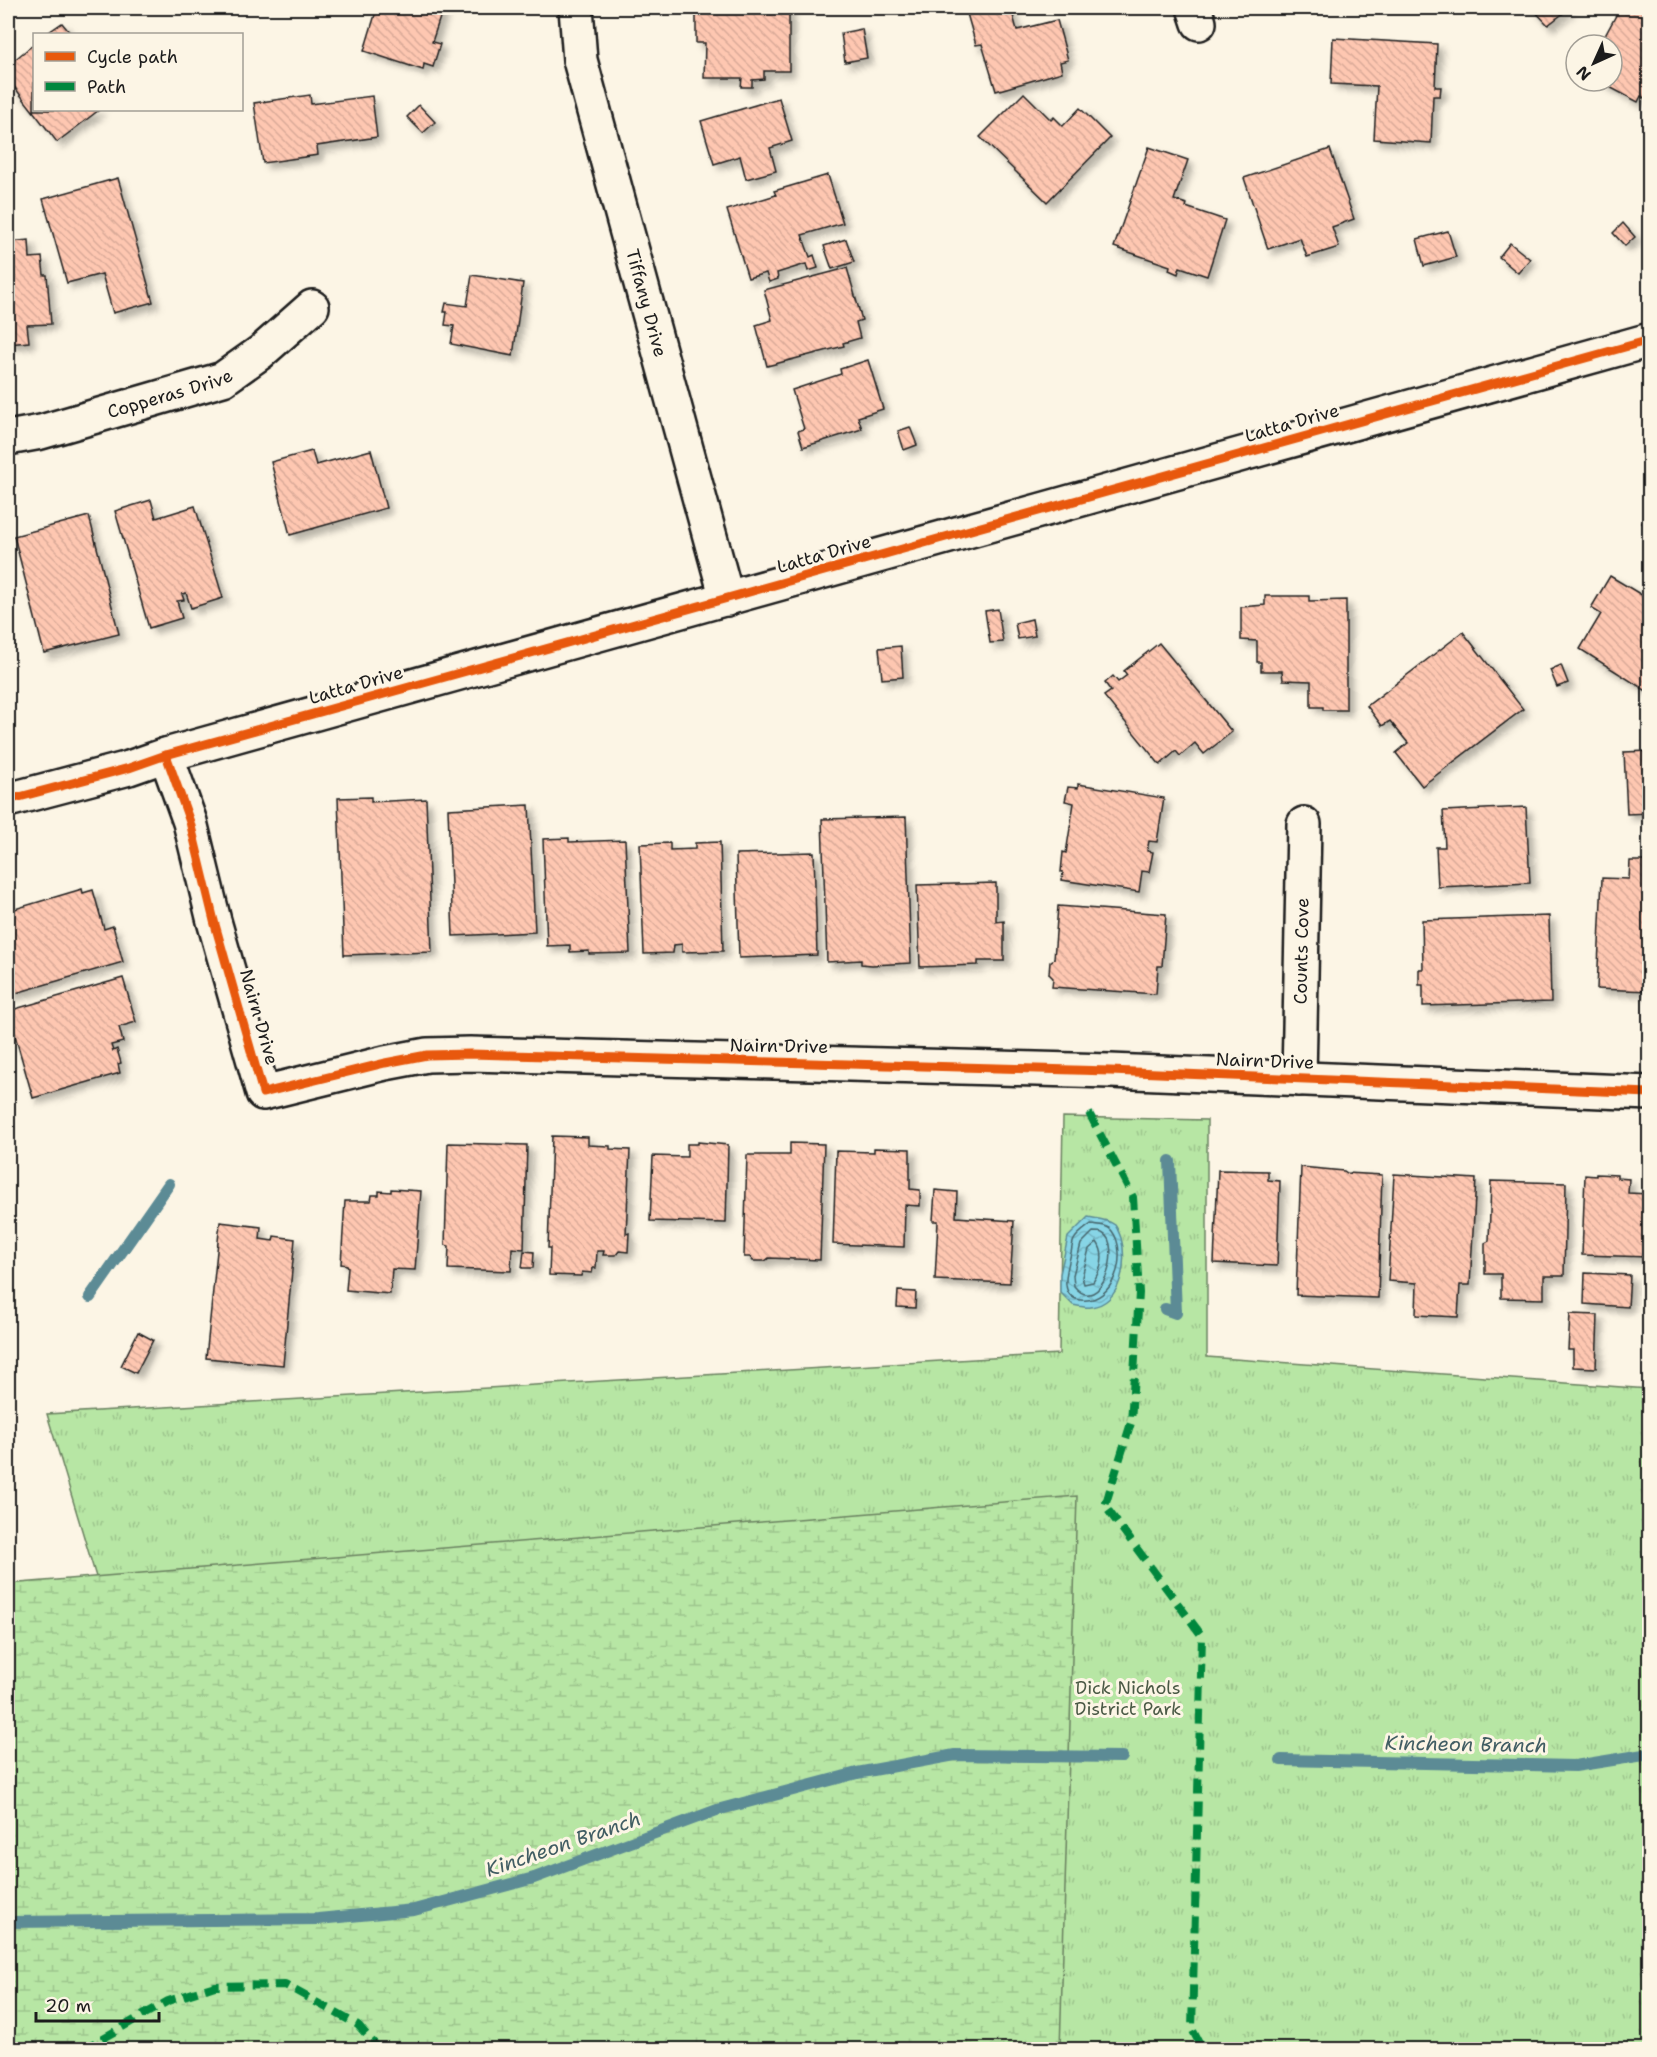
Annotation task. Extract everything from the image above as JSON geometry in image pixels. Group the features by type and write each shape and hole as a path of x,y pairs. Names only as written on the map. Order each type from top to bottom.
{"street":[{"name":"Tiffany Drive","path":"576,8 579,60 727,598"},
{"name":"Copperas Drive","path":"8,438 41,432 223,379 261,352 312,307"},
{"name":"Latta Drive","path":"8,800 129,768 166,755 1650,340"},
{"name":"Nairn Drive","path":"166,755 190,822 214,921 263,1093 426,1055 470,1054 1076,1070 1650,1093"},
{"name":"Counts Cove","path":"1299,1079 1304,824"}],"green space":[{"name":"Dick Nichols District Park","path":"1063,1117 1207,1120 1207,1357 1649,1389 1649,2049 238,2049 47,1414 1059,1354"},
{"path":"1077,1496 1060,2049 8,2049 8,1584"}],"water":[{"path":"1088,1217 1106,1220 1115,1225 1121,1238 1124,1258 1120,1280 1110,1298 1091,1307 1073,1305 1060,1292 1060,1274 1068,1237"}],"building":[{"path":"377,8 443,8 432,42 440,44 433,67 424,64 423,70 364,51"},
{"path":"696,8 789,8 789,71 764,71 764,79 752,80 752,87 741,87 742,78 704,78 705,43 696,43"},
{"path":"1011,8 1017,30 1057,20 1068,60 1060,62 1062,72 996,91 982,44 976,45 966,10"},
{"path":"1532,8 1570,8 1548,25"},
{"path":"1620,8 1650,8 1650,101 1641,96 1638,102 1621,93 1624,93 1624,33 1606,33"},
{"path":"62,23 70,33 47,33"},
{"path":"862,29 867,58 845,62 841,33"},
{"path":"1333,38 1437,44 1435,87 1441,87 1440,96 1433,96 1431,143 1374,139 1377,86 1331,84"},
{"path":"33,45 33,111 98,111 57,142 8,79 8,65"},
{"path":"1024,93 1051,120 1054,117 1063,126 1080,108 1110,138 1047,202 980,137"},
{"path":"310,95 311,104 372,96 377,137 317,146 318,155 263,163 254,103"},
{"path":"779,98 792,141 770,148 776,171 746,179 740,156 714,164 701,121"},
{"path":"419,105 435,122 423,133 407,117"},
{"path":"1149,147 1188,160 1174,200 1187,204 1186,207 1225,220 1207,276 1180,267 1178,274 1169,270 1170,266 1114,247"},
{"path":"1330,149 1354,219 1332,227 1339,247 1307,257 1300,238 1268,249 1244,178"},
{"path":"828,175 843,223 802,235 810,257 814,255 818,268 808,271 806,264 777,273 778,279 769,282 766,273 748,278 727,210 776,195 774,191"},
{"path":"118,178 153,302 113,313 102,274 67,283 43,199"},
{"path":"1623,223 1635,237 1625,246 1613,233"},
{"path":"1448,231 1456,257 1424,266 1417,239"},
{"path":"846,239 854,262 832,269 824,246"},
{"path":"29,240 30,258 42,257 44,275 47,275 51,324 27,325 29,342 8,344 8,242"},
{"path":"1510,243 1530,259 1518,273 1499,257"},
{"path":"847,268 862,320 856,322 860,338 843,343 844,346 767,366 756,325 772,320 764,290"},
{"path":"472,275 523,283 513,356 451,344 454,326 445,325 446,303 467,306"},
{"path":"868,360 883,409 858,417 862,429 803,447 798,431 804,429 792,390 841,374 840,369"},
{"path":"910,427 917,445 904,450 898,431"},
{"path":"371,450 386,508 290,535 271,462 312,451 316,465"},
{"path":"151,500 156,518 195,506 223,598 191,608 186,593 182,594 184,600 177,601 182,618 149,628 115,511"},
{"path":"89,516 119,634 44,653 14,536"},
{"path":"1650,518 1650,533 1642,523"},
{"path":"1610,576 1650,600 1650,689 1648,692 1580,649 1601,614 1591,608"},
{"path":"1265,596 1309,596 1309,601 1346,600 1346,710 1323,710 1323,707 1311,707 1311,681 1283,680 1282,671 1261,671 1261,662 1257,662 1257,641 1241,640 1241,607 1265,605"},
{"path":"998,609 1003,642 990,643 985,611"},
{"path":"1032,619 1035,636 1018,639 1015,623"},
{"path":"1463,632 1523,709 1422,786 1396,753 1408,743 1390,721 1382,726 1367,706"},
{"path":"1159,643 1232,732 1204,754 1195,743 1180,756 1176,751 1160,765 1104,696 1111,691 1105,683 1113,676 1118,682 1127,675 1124,671"},
{"path":"901,646 903,677 882,679 879,648"},
{"path":"1561,665 1568,683 1557,687 1550,670"},
{"path":"1647,723 1650,723 1650,813 1627,814 1624,752 1648,751"},
{"path":"1078,784 1164,798 1157,842 1149,841 1147,851 1153,852 1149,872 1142,871 1139,892 1062,880 1063,852 1066,853 1074,803 1065,801 1068,787 1078,788"},
{"path":"371,797 371,802 426,799 432,952 344,955 338,798"},
{"path":"529,805 535,932 453,936 448,809"},
{"path":"1526,807 1530,883 1438,887 1436,847 1445,847 1443,811"},
{"path":"906,817 911,963 872,965 861,964 861,960 827,962 822,819"},
{"path":"569,838 569,842 625,840 630,953 589,954 589,951 570,952 570,945 547,946 543,839"},
{"path":"720,842 723,951 682,952 682,944 674,945 673,953 644,954 640,844 670,843 670,850 695,849 695,843"},
{"path":"814,852 817,955 739,958 736,854"},
{"path":"1630,861 1650,861 1650,991 1597,989 1602,878 1629,879"},
{"path":"996,883 996,922 1004,921 1004,961 978,961 978,965 920,967 917,885"},
{"path":"82,889 83,893 93,890 104,929 113,926 123,962 9,995 8,911"},
{"path":"1058,906 1166,914 1162,966 1158,966 1156,994 1052,987 1053,978 1049,974 1050,962 1054,959"},
{"path":"1549,916 1551,1002 1423,1006 1423,985 1419,985 1419,969 1423,969 1422,920"},
{"path":"123,978 136,1022 119,1027 123,1042 111,1045 113,1051 117,1049 121,1063 118,1064 120,1073 33,1098 8,1011"},
{"path":"552,1136 588,1137 588,1145 630,1150 626,1234 629,1233 628,1252 619,1251 616,1255 603,1255 604,1251 597,1251 596,1268 593,1268 592,1273 582,1272 581,1276 549,1275"},
{"path":"698,1142 728,1145 726,1223 650,1221 653,1156 687,1157 687,1144 698,1144"},
{"path":"448,1143 527,1145 524,1249 512,1248 511,1271 448,1269 449,1246 445,1245"},
{"path":"790,1143 824,1144 820,1260 769,1258 765,1261 753,1261 750,1257 744,1257 747,1155 790,1155"},
{"path":"874,1148 910,1149 910,1189 920,1190 920,1206 905,1205 904,1247 833,1244 836,1151 874,1152"},
{"path":"1301,1167 1382,1175 1378,1298 1296,1295"},
{"path":"1218,1170 1268,1171 1268,1180 1280,1181 1277,1266 1214,1263"},
{"path":"1394,1174 1476,1179 1470,1285 1460,1285 1458,1317 1416,1315 1417,1283 1388,1281"},
{"path":"1596,1174 1617,1175 1617,1178 1629,1179 1628,1193 1650,1194 1650,1257 1582,1255 1585,1175 1596,1176"},
{"path":"1491,1181 1566,1183 1564,1276 1544,1276 1544,1299 1501,1298 1501,1274 1485,1274 1485,1243 1489,1241"},
{"path":"391,1189 421,1191 415,1270 392,1269 390,1294 346,1290 348,1267 341,1264 345,1201 371,1201 372,1195 379,1195 379,1191 391,1192"},
{"path":"935,1190 957,1192 956,1217 1014,1221 1010,1283 935,1280 938,1221 933,1221"},
{"path":"220,1222 261,1227 260,1239 273,1241 274,1236 295,1239 283,1365 206,1358"},
{"path":"524,1251 534,1252 533,1268 522,1268"},
{"path":"1585,1273 1630,1275 1628,1307 1584,1304"},
{"path":"898,1291 916,1292 915,1308 897,1307"},
{"path":"1570,1314 1598,1315 1596,1368 1573,1367 1573,1350 1568,1350"},
{"path":"138,1332 153,1340 136,1373 121,1366"}],"waterway":[{"path":"1165,1309 1176,1313 1170,1161"},
{"path":"90,1297 169,1184"},
{"name":"Kincheon Branch","path":"1281,1760 1575,1766 1650,1754"},
{"name":"Kincheon Branch","path":"8,1922 318,1919 414,1910 534,1878 717,1810 857,1773 955,1755 1122,1757"}],"marked path":[{"path":"1089,1113 1133,1197 1139,1293 1131,1423 1105,1506 1202,1636 1192,2029 1203,2050"},
{"path":"82,2050 168,2001 215,1986 285,1985 358,2025 380,2050"}],"cycle path":[{"path":"8,800 129,768 166,755 1650,340"},
{"path":"166,755 190,822 214,921 263,1093 427,1055 470,1054 1110,1071 1650,1093"}]}
